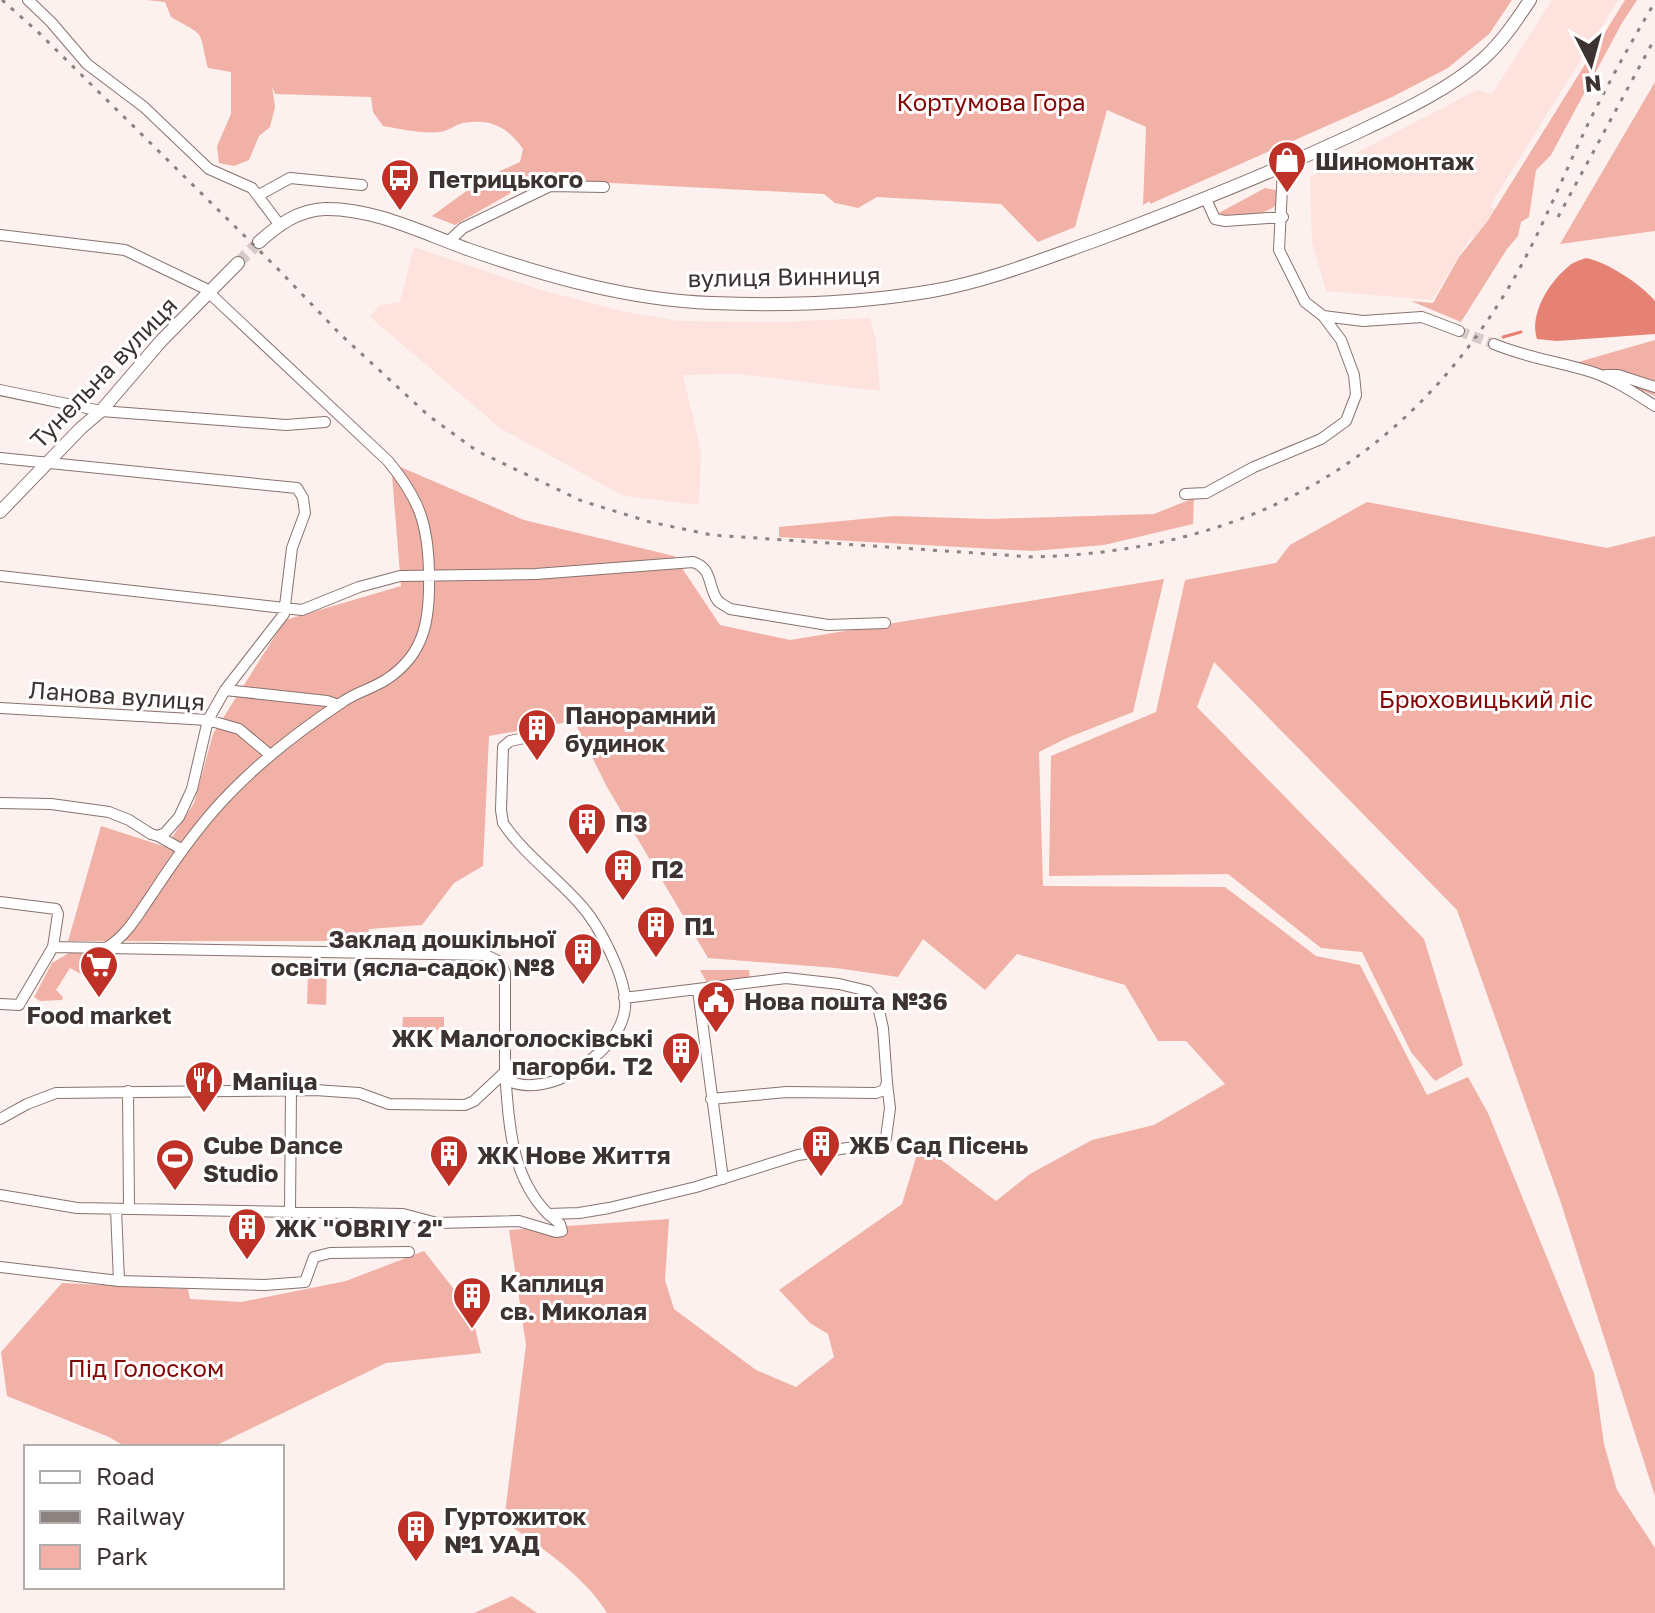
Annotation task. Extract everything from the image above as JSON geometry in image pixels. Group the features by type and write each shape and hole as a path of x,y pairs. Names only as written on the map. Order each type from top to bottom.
{"main road":[{"name":"вулиця Винниця","path":"279,224 308,211 342,210 381,219 548,274 658,298 711,303 798,302 932,291 997,276 1206,199 1283,167 1397,113 1482,61 1504,37 1530,0"},
{"path":"259,242 279,224"},
{"name":"Тунельна вулиця","path":"0,512 101,411 161,341 238,263"}],"street":[{"path":"28,0 87,64 144,107 209,169 252,188 279,224"},
{"path":"1185,494 1206,493 1254,467 1321,439 1346,421 1356,395 1354,375 1341,340 1323,316 1305,302 1279,250 1283,217 1283,167"},
{"path":"259,195 290,178 362,185"},
{"path":"448,242 463,228 550,186 604,187"},
{"path":"1206,199 1215,219 1283,217"},
{"path":"0,235 125,250 210,292 388,461 419,508 428,537 431,598 428,620 408,660 385,681 338,705 269,754 221,802 183,850 140,914 114,944 106,948"},
{"path":"1323,316 1363,321 1422,317 1459,331"},
{"path":"1494,344 1522,355 1597,374 1655,406"},
{"path":"1597,374 1618,375 1655,387"},
{"path":"0,390 101,411 286,425 325,422"},
{"path":"0,458 297,488 302,494 305,513 292,548 285,610 278,624 225,690 208,720 192,789 179,817 165,833 158,836"},
{"path":"0,576 285,610 309,609 388,578 536,574 693,562 701,564 708,571 717,600 730,609 828,625 885,623"},
{"path":"225,690 327,701 338,705"},
{"name":"Ланова вулиця","path":"0,708 208,720 239,729 269,754"},
{"path":"505,1072 509,1081 525,1085 567,1077 603,1051 625,1008 603,935 581,905 503,823 503,747 510,741 548,733"},
{"path":"0,803 51,804 109,812 183,850"},
{"path":"0,902 56,909 58,914 53,947 19,1005 0,1004"},
{"path":"0,1195 77,1208 403,1214 437,1223 519,1221 562,1231 560,1224 531,1197 514,1150 505,1072 505,973 495,958 486,955 53,947"},
{"path":"548,1214 609,1208 723,1179 798,1155 876,1144 886,1138 890,1123 883,1028 877,1002 868,991 786,978 624,998"},
{"path":"698,990 723,1179"},
{"path":"0,1119 56,1093 291,1090 359,1093 389,1104 459,1106 474,1101 505,1072"},
{"path":"711,1099 787,1092 876,1093 884,1090 887,1083"},
{"path":"290,1212 291,1090"},
{"path":"128,1091 129,1209"},
{"path":"116,1209 119,1281"},
{"path":"0,1267 119,1281 265,1285 305,1282 314,1257 330,1253 409,1252"}],"shaded area":[{"path":"1552,0 1618,0 1490,206 1496,210 1476,240 1471,237 1432,300 1326,291 1312,242 1310,177 1477,90 1492,94"},
{"path":"414,247 538,289 621,311 678,321 782,322 870,318 876,341 880,391 740,374 683,375 701,452 699,505 624,496 500,428 370,317 379,305 400,302"},
{"path":"1586,258 1623,275 1655,301 1655,334 1557,341 1537,339 1536,319 1542,299 1562,273"}],"green space":[{"name":"Кортумова Гора","path":"146,0 1512,0 1489,34 1448,68 1392,97 1150,204 1150,201 1143,205 1146,127 1107,110 1075,227 1038,242 1001,204 877,197 858,208 835,203 824,194 535,179 455,225 432,216 483,179 520,162 523,149 505,130 482,122 463,123 433,132 383,126 373,112 371,97 275,94 272,86 275,107 270,127 259,136 249,160 234,166 219,163 217,146 231,114 231,72 208,68 199,35 171,17 165,2"},
{"path":"1625,0 1637,0 1551,155 1536,170 1529,217 1521,222 1518,236 1461,322 1411,301 1433,303 1459,257 1487,222"},
{"path":"1655,82 1655,231 1560,244"},
{"path":"1265,188 1276,190 1278,203 1273,208 1244,216 1221,218 1217,214"},
{"path":"1655,340 1655,396 1575,363"},
{"path":"391,463 524,520 674,556 720,625 790,640 1164,579 1133,712 1039,752 1043,886 1225,887 1316,956 1360,965 1427,1095 1468,1077 1488,1113 1594,1373 1604,1444 1617,1490 1655,1548 1655,1613 607,1613 574,1574 504,1521 526,1345 509,1230 669,1219 665,1280 674,1309 756,1370 796,1387 834,1357 828,1334 810,1323 779,1290 902,1204 920,1144 996,1201 1030,1174 1092,1140 1154,1125 1225,1084 1186,1041 1158,1041 1125,985 1017,954 985,990 923,939 898,977 836,968 708,958 607,787 574,721 489,736 483,866 454,883 422,925 369,929 366,941 68,941 101,826 166,847 194,803 213,734 285,620 401,586"},
{"path":"1194,498 1193,524 1104,545 1033,551 779,537 779,527 894,516 989,519 1154,514"},
{"name":"Брюховицький ліс","path":"1367,502 1607,548 1655,536 1655,1496 1560,1200 1457,910 1214,662 1197,707 1424,939 1463,1065 1435,1081 1411,1052 1362,952 1321,948 1228,874 1049,876 1051,756 1156,712 1185,580 1276,563 1290,545"},
{"path":"74,950 93,951 92,959 81,974 70,968 56,990 63,997 62,1000 40,1001 34,997 52,963"},
{"path":"297,967 327,967 326,1005 307,1004 308,975 300,973"},
{"path":"700,970 749,970 750,978 707,983"},
{"path":"403,1017 444,1017 444,1030 402,1032"},
{"name":"Під Голоском","path":"424,1251 471,1311 481,1353 386,1363 217,1445 123,1445 7,1396 1,1352 62,1283 188,1289 190,1299 241,1302 346,1281"},
{"path":"512,1596 537,1613 474,1613"}],"waterway":[{"path":"1503,337 1521,332"}],"tunnel":[{"path":"238,263 259,242"},
{"path":"1459,331 1494,344"}],"railway":[{"path":"2,0 277,268 340,334 429,416 477,451 582,501 650,522 712,535 1033,557 1109,551 1180,538 1247,517 1308,488 1366,450 1418,405 1466,350 1509,287 1541,227 1596,108 1655,2"},
{"path":"1558,217 1655,38"}],"place":[{"name":"Шиномонтаж","path":"1287,194"},
{"name":"Петрицького","path":"400,212"},
{"name":"Панорамний будинок","path":"537,762"},
{"name":"П3","path":"587,856"},
{"name":"П2","path":"623,902"},
{"name":"П1","path":"656,959"},
{"name":"Заклад дошкільної освіти (ясла-садок) №8","path":"583,986"},
{"name":"Food market","path":"99,999"},
{"name":"Нова пошта №36","path":"716,1034"},
{"name":"ЖК Малоголосківські пагорби. Т2","path":"681,1085"},
{"name":"Мапіца","path":"204,1114"},
{"name":"ЖБ Сад Пісень","path":"821,1178"},
{"name":"ЖК Нове Життя","path":"449,1188"},
{"name":"Cube Dance Studio","path":"175,1192"},
{"name":"ЖК \"OBRIY 2\"","path":"247,1261"},
{"name":"Каплиця св. Миколая","path":"472,1330"},
{"name":"Гуртожиток №1 УАД","path":"416,1563"}]}
